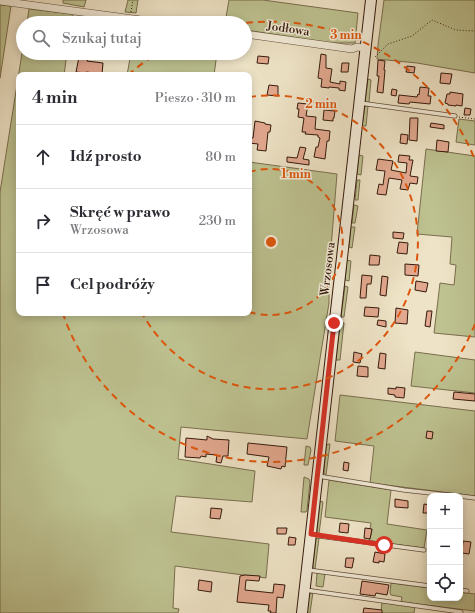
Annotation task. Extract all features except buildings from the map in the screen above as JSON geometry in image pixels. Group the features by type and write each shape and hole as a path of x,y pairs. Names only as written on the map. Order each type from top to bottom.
{"main road":[{"name":"Wrzosowa","path":"302,613 359,103 368,53 371,0"}],"street":[{"path":"0,1 115,16"},
{"name":"Jodłowa","path":"252,35 352,49 357,47 368,53"}],"lane":[{"path":"359,103 455,116"},
{"path":"317,476 430,493"},
{"path":"463,496 475,498"},
{"path":"311,534 424,550"},
{"path":"306,570 427,586"},
{"path":"304,590 461,612"},
{"path":"463,590 467,591"}],"path":[{"path":"130,16 133,0"},
{"path":"368,53 412,36 432,20 456,30 475,31"},
{"path":"455,116 475,119"}],"green space":[{"path":"63,0 86,0 84,7 63,3"},
{"path":"128,0 138,0 136,13 125,12"},
{"path":"229,0 263,0 358,13 355,43 330,43 252,31 252,16 226,16"},
{"path":"384,0 475,0 475,73 417,63 377,59"},
{"path":"0,5 11,6 0,78"},
{"path":"29,9 73,14 73,16 28,16"},
{"path":"21,60 66,60 64,72 19,72"},
{"path":"130,60 216,60 214,72 128,72"},
{"path":"368,79 371,80 369,102 365,102"},
{"path":"16,91 16,316 252,316 252,162 337,174 329,273 329,303 307,439 181,427 178,459 255,471 252,502 176,496 171,532 269,544 266,578 175,566 173,608 179,609 178,613 0,613 0,192"},
{"path":"365,106 368,106 366,126 362,126"},
{"path":"459,119 475,121 475,145 456,142"},
{"path":"426,149 475,156 475,337 434,333 440,283 454,285 456,265 450,264 452,237 417,234"},
{"path":"359,155 363,156 361,175 357,174"},
{"path":"357,180 360,180 358,200 355,200"},
{"path":"354,205 358,206 355,223 352,223"},
{"path":"351,227 355,227 352,248 349,247"},
{"path":"347,260 351,261 349,281 345,280"},
{"path":"345,286 348,287 344,317 341,317"},
{"path":"340,322 344,323 340,360 336,360"},
{"path":"415,352 475,360 475,393 411,386"},
{"path":"340,395 475,411 475,496 463,495 463,493 451,493 370,483 374,446 335,441"},
{"path":"330,444 326,475 324,473 326,446"},
{"path":"306,446 310,447 311,450 308,465 304,465"},
{"path":"304,477 309,479 310,482 307,510 306,512 301,512"},
{"path":"329,480 391,490 387,524 427,530 424,548 369,541 372,530 370,529 371,523 325,517"},
{"path":"320,501 323,502 318,534 317,531"},
{"path":"317,538 319,538 315,569 313,566"},
{"path":"317,573 325,574 323,587 316,586"},
{"path":"391,583 427,588 427,601 463,601 463,592 475,594 475,611 401,602 402,597 391,595"},
{"path":"313,592 310,613 307,613 309,595"},
{"path":"382,602 415,606 414,613 381,613"}],"route":[{"path":"334,323 311,534 384,545"}]}
